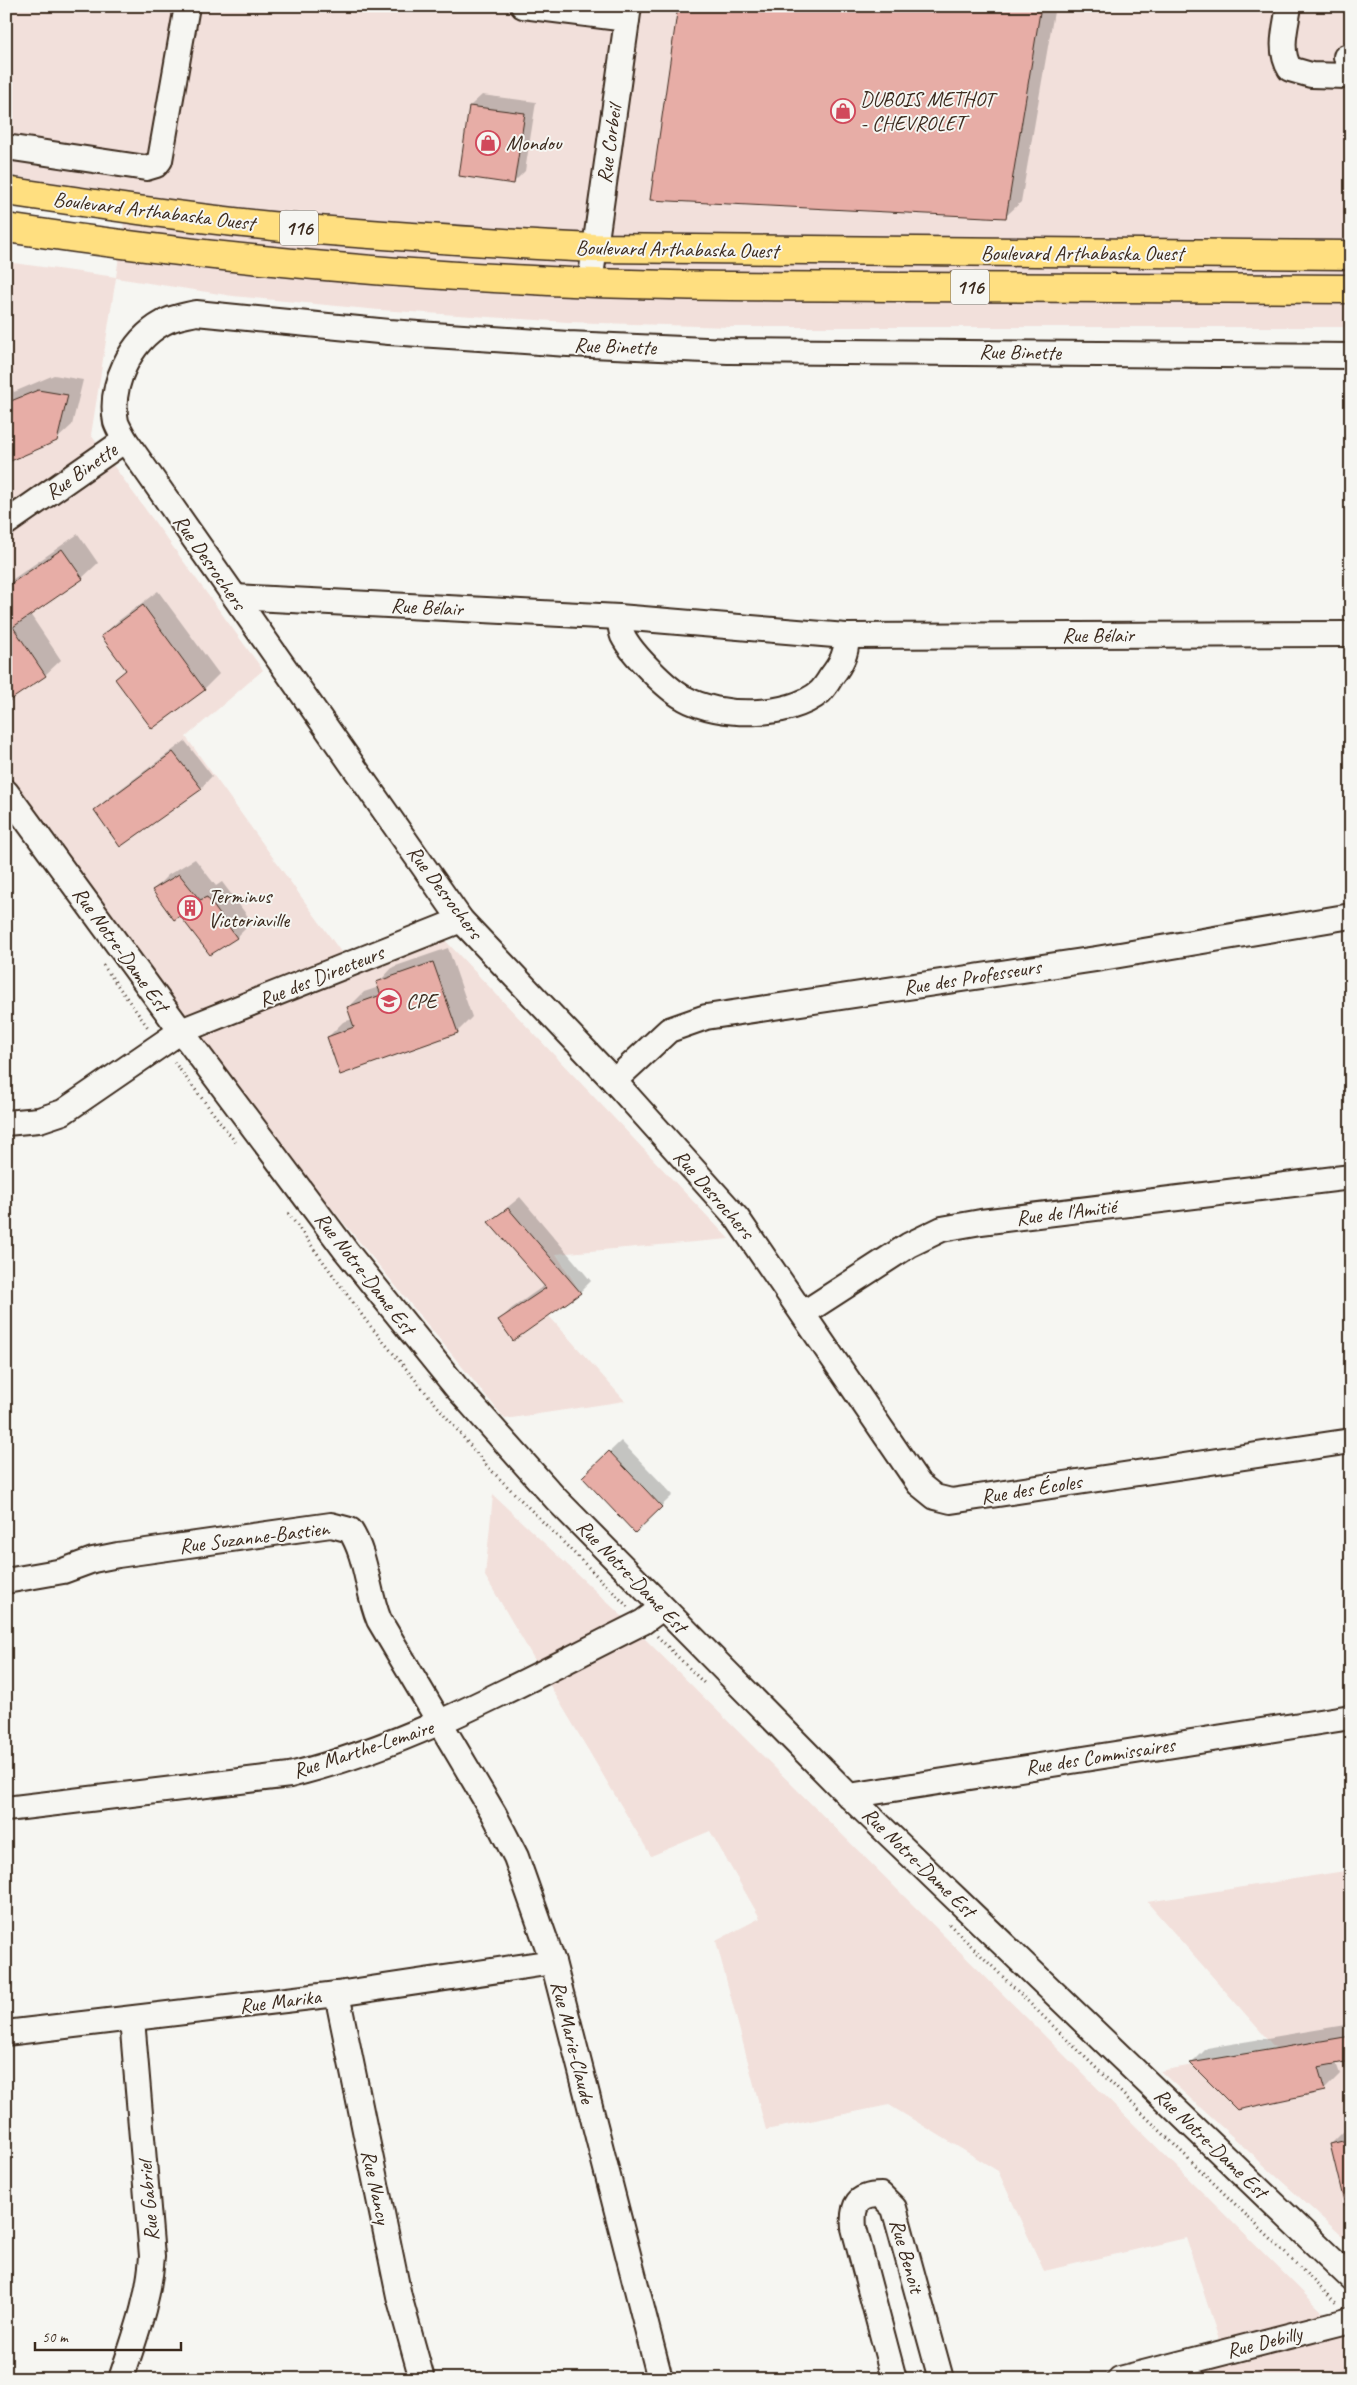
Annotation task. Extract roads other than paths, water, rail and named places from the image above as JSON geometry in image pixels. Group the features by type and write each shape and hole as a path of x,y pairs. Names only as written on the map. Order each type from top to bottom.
{"main road":[{"name":"Boulevard Arthabaska Ouest","path":"6,192 140,211 290,227 468,242 594,248 1351,255"},
{"name":"Boulevard Arthabaska Ouest","path":"6,228 156,248 290,263 433,275 590,283 726,286 1351,289"}],"street":[{"path":"6,147 146,168 156,165 160,160 187,6"},
{"path":"522,6 628,13"},
{"path":"1290,6 1283,43 1284,60 1290,69 1311,75 1347,63"},
{"name":"Rue Corbeil","path":"590,283 628,13"},
{"name":"Rue Binette","path":"6,523 125,440 117,424 115,408 120,377 135,346 162,324 178,317 196,313 399,333 568,344 728,351 1351,356"},
{"name":"Rue Desrochers","path":"125,440 461,920 614,1081 737,1218 804,1313"},
{"name":"Rue Bélair","path":"235,597 619,618 846,636 1351,634"},
{"path":"619,618 623,636 654,674 684,698 712,709 742,712 774,711 800,703 820,692 840,666 847,647 846,636"},
{"name":"Rue Notre-Dame Est","path":"6,792 181,1031 352,1259 456,1387 556,1499 850,1796 1351,2278"},
{"name":"Rue des Professeurs","path":"614,1081 669,1030 706,1017 1096,959 1351,916"},
{"name":"Rue des Directeurs","path":"6,1123 38,1120 63,1112 181,1031 461,920"},
{"name":"Rue de l'Amitié","path":"804,1313 909,1245 942,1229 991,1221 1351,1178"},
{"name":"Rue des Écoles","path":"804,1313 919,1484 935,1497 951,1501 1351,1441"},
{"name":"Rue Suzanne-Bastien","path":"6,1581 63,1571 93,1560 118,1555 331,1525 350,1530 358,1543 372,1601 379,1620 441,1723"},
{"name":"Rue Marthe-Lemaire","path":"6,1809 290,1775 323,1767 441,1723 643,1622 662,1608"},
{"name":"Rue des Commissaires","path":"850,1796 1351,1717"},
{"name":"Rue Marie-Claude","path":"441,1723 494,1814 516,1857 553,1962 660,2379"},
{"name":"Rue Marika","path":"6,2033 337,1994 553,1962"},
{"name":"Rue Nancy","path":"337,1994 399,2296 422,2379"},
{"name":"Rue Gabriel","path":"121,2379 146,2305 150,2285 152,2256 132,2019"},
{"name":"Rue Benoit","path":"894,2379 854,2228 853,2214 858,2201 866,2195 881,2195 894,2208 941,2379"},
{"name":"Rue Debilly","path":"1120,2379 1351,2320"}],"place":[{"name":"DUBOIS METHOT - CHEVROLET","path":"843,111"},
{"name":"Mondou","path":"488,143"},
{"name":"Terminus Victoriaville","path":"190,908"},
{"name":"CPE","path":"389,1001"}]}
